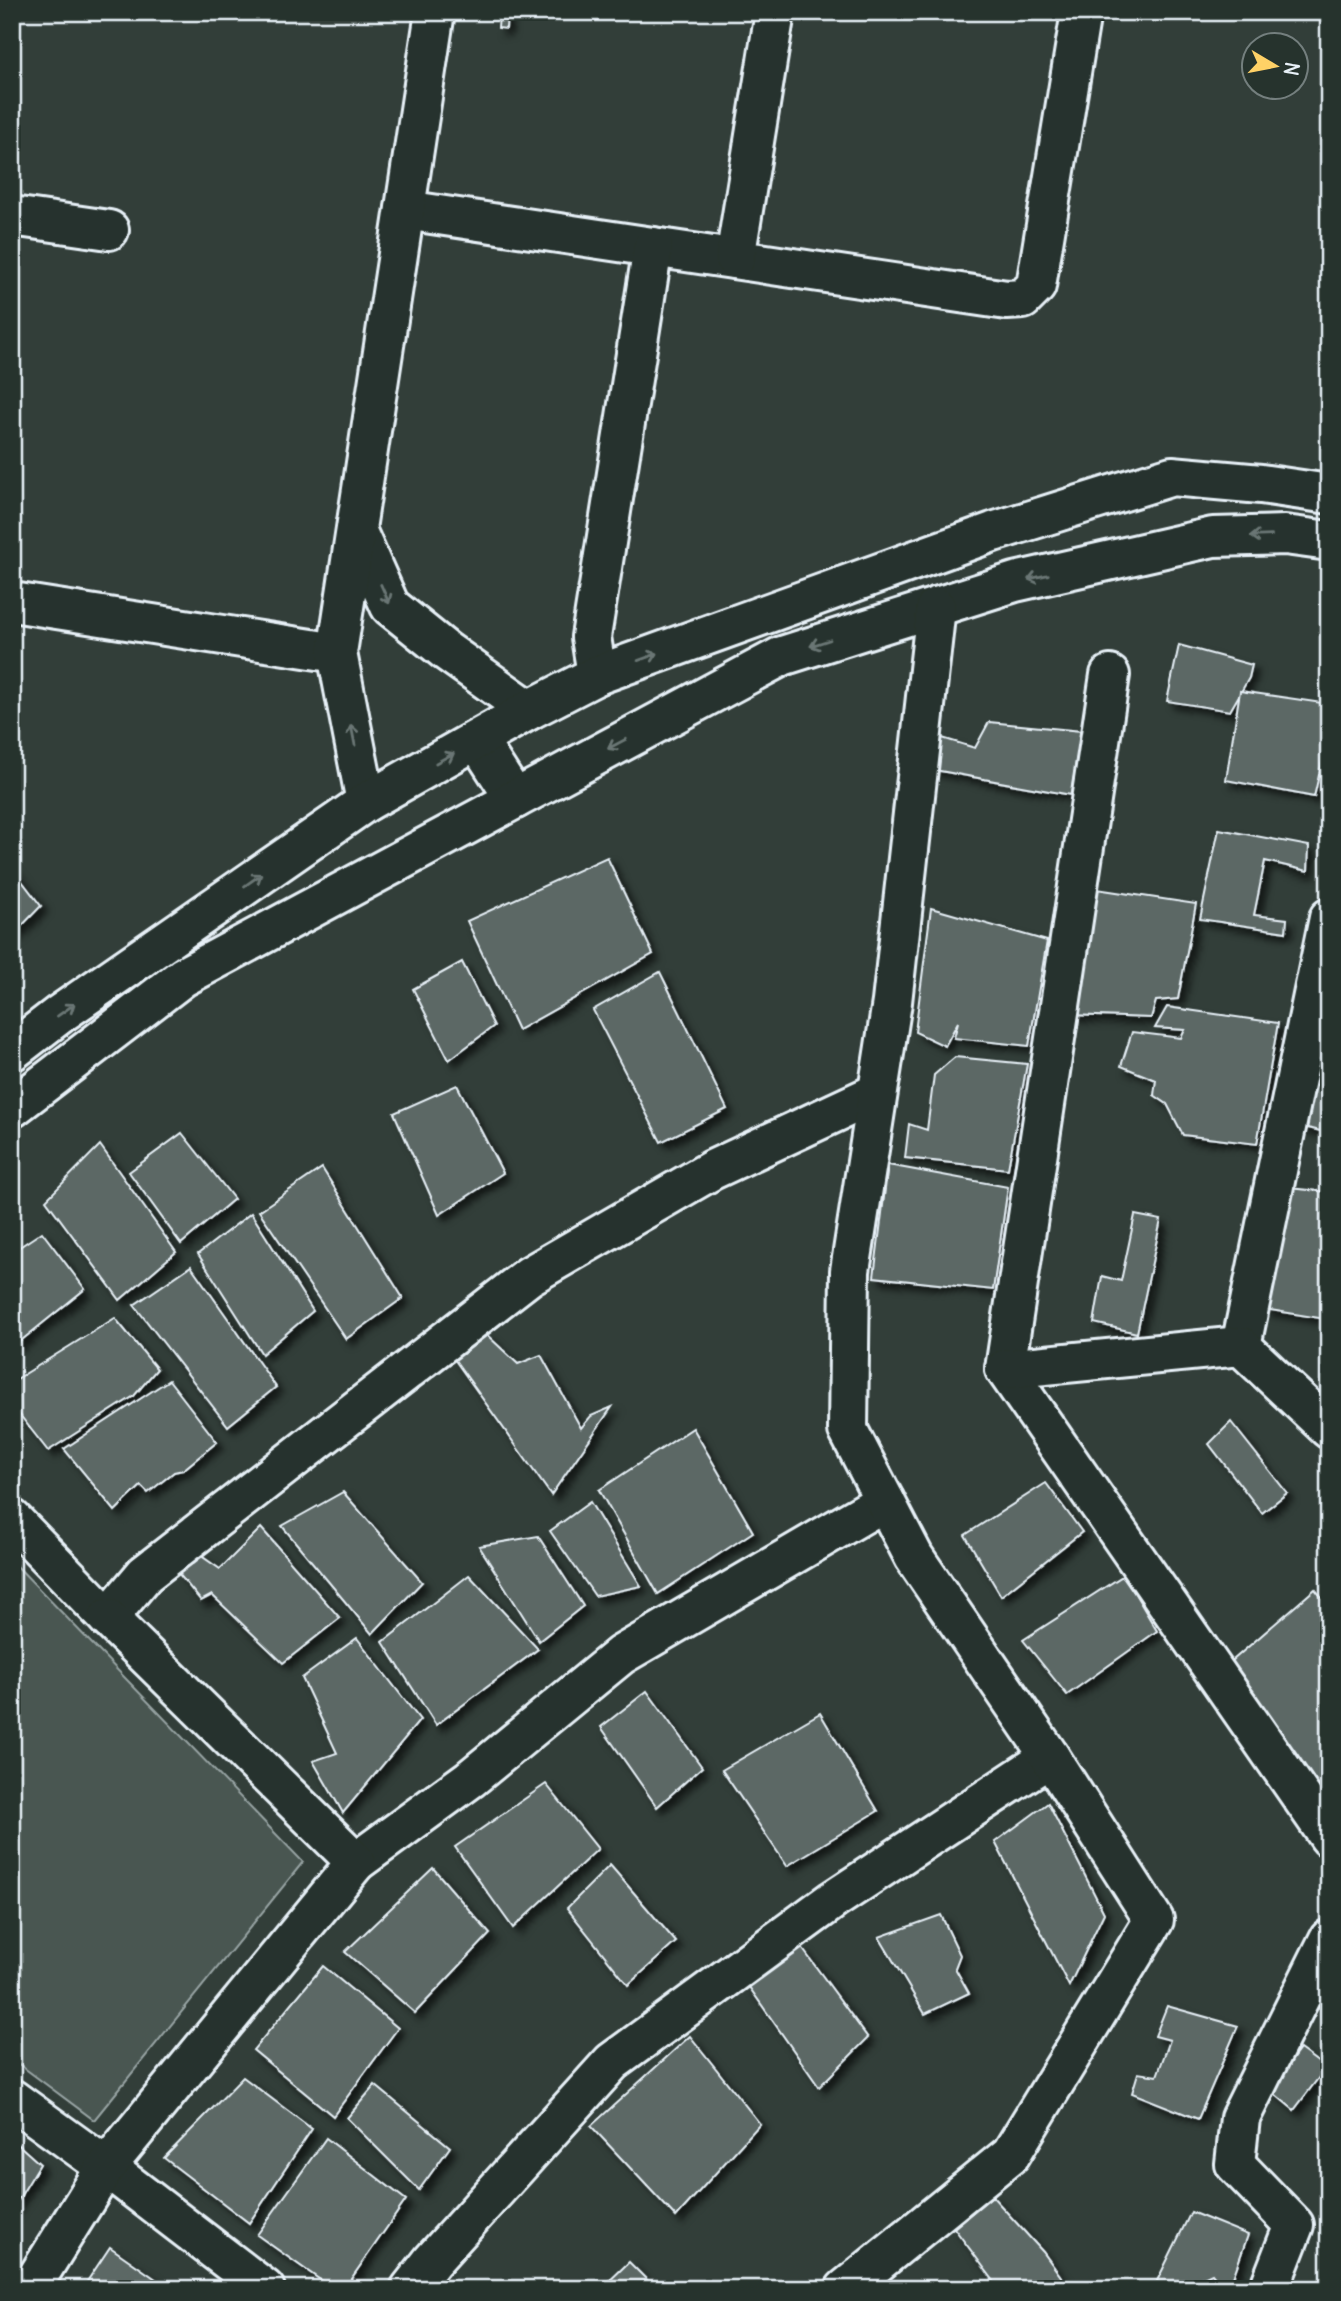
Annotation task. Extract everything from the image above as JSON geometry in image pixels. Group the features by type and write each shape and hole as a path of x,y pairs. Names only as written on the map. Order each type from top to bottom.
{"street":[{"path":"366,802 337,653 435,12"},
{"path":"735,260 775,12"},
{"path":"405,210 1007,300 1023,299 1036,286 1081,12"},
{"path":"12,216 109,230"},
{"path":"597,675 591,637 653,247"},
{"path":"12,1051 60,1014 366,802 597,675 993,532 1172,477 1261,484 1329,494"},
{"path":"357,532 390,606 446,651 529,710"},
{"path":"12,1108 184,977 782,656 1015,582 1213,537 1285,535 1329,541"},
{"path":"12,603 337,653"},
{"path":"845,2289 1011,2154 1154,1920 1050,1757 914,1557 848,1430 850,1272 892,1002 936,607"},
{"path":"1110,675 1005,1369 1329,1837"},
{"path":"477,740 516,799"},
{"path":"1241,1346 1329,918"},
{"path":"108,1618 145,1574 529,1276 712,1170 877,1093"},
{"path":"1005,1369 1241,1346 1329,1429"},
{"path":"30,2289 106,2167 356,1861 470,1779 621,1655 885,1501"},
{"path":"12,1519 108,1618 356,1861"},
{"path":"410,2289 432,2261 612,2062 833,1900 1050,1757"},
{"path":"1269,2289 1294,2225 1235,2164 1240,2118 1329,1939"},
{"path":"12,2099 265,2289"}],"shaded area":[{"path":"12,1561 303,1862 94,2120 12,2059"}],"building":[{"path":"499,15 507,15 506,29 498,28"},
{"path":"1179,645 1252,665 1249,678 1230,711 1167,701"},
{"path":"1240,691 1329,704 1329,731 1314,797 1226,780"},
{"path":"989,722 1081,731 1071,795 929,769 939,737 975,748"},
{"path":"1219,829 1309,846 1308,871 1265,861 1254,915 1287,919 1286,932 1200,919"},
{"path":"607,857 653,954 518,1030 467,921"},
{"path":"12,868 41,906 12,936"},
{"path":"1090,888 1196,904 1178,999 1156,1001 1151,1018 1070,1015"},
{"path":"931,908 1047,941 1029,1046 954,1038 958,1022 945,1046 915,1032"},
{"path":"462,962 494,1026 449,1060 413,989"},
{"path":"660,972 727,1109 661,1142 593,1010"},
{"path":"1167,1007 1278,1023 1257,1144 1183,1135 1167,1104 1154,1095 1156,1080 1121,1066 1132,1032 1181,1038 1185,1030 1155,1028"},
{"path":"1311,1035 1329,1038 1329,1078 1307,1076"},
{"path":"955,1057 1027,1064 1008,1169 905,1158 909,1124 927,1130 934,1075"},
{"path":"1304,1084 1329,1087 1329,1133 1295,1125"},
{"path":"457,1085 503,1173 439,1215 394,1113"},
{"path":"182,1133 234,1199 181,1244 129,1172"},
{"path":"100,1145 176,1252 120,1300 46,1200"},
{"path":"888,1165 1008,1187 993,1290 874,1277"},
{"path":"322,1168 403,1298 346,1339 259,1211"},
{"path":"1288,1188 1329,1192 1329,1307 1325,1319 1264,1309"},
{"path":"251,1213 313,1311 262,1354 198,1254"},
{"path":"1135,1215 1161,1220 1137,1333 1094,1323 1102,1276 1121,1281"},
{"path":"42,1232 85,1289 12,1348 12,1252"},
{"path":"191,1266 276,1387 228,1426 134,1305"},
{"path":"115,1318 157,1369 134,1396 48,1451 12,1405 12,1382"},
{"path":"486,1334 518,1364 541,1355 581,1428 591,1416 612,1407 551,1495 452,1356"},
{"path":"169,1380 217,1442 183,1470 174,1472 148,1493 141,1486 115,1511 64,1449"},
{"path":"1231,1422 1287,1493 1262,1513 1209,1444"},
{"path":"693,1428 753,1532 658,1594 599,1490"},
{"path":"1046,1483 1082,1532 1001,1596 965,1535"},
{"path":"343,1492 422,1582 372,1634 282,1526"},
{"path":"590,1502 641,1586 595,1596 550,1531"},
{"path":"261,1528 340,1618 283,1663 212,1595 201,1601 178,1573 194,1551 220,1569"},
{"path":"538,1536 583,1606 539,1641 479,1546"},
{"path":"469,1575 538,1649 436,1725 383,1642"},
{"path":"1124,1575 1157,1631 1067,1695 1023,1640"},
{"path":"1315,1589 1329,1606 1329,1806 1225,1667"},
{"path":"357,1638 420,1720 343,1813 313,1761 337,1753 302,1678"},
{"path":"647,1691 702,1767 657,1807 601,1727"},
{"path":"820,1713 878,1811 787,1866 722,1770"},
{"path":"546,1784 598,1849 513,1928 455,1847"},
{"path":"1048,1803 1104,1913 1069,1986 995,1842"},
{"path":"610,1865 676,1942 628,1985 567,1908"},
{"path":"433,1868 490,1934 415,2013 345,1952"},
{"path":"941,1915 960,1955 955,1968 969,1993 925,2014 879,1937"},
{"path":"802,1948 868,2038 819,2087 747,1984"},
{"path":"323,1966 398,2028 333,2116 253,2050"},
{"path":"1167,2006 1238,2026 1198,2119 1132,2093 1138,2073 1157,2076 1170,2040 1155,2036"},
{"path":"690,2036 760,2124 676,2217 591,2126"},
{"path":"1300,2049 1326,2068 1294,2110 1270,2090"},
{"path":"243,2077 312,2129 249,2223 164,2158"},
{"path":"375,2085 450,2147 419,2190 347,2118"},
{"path":"326,2138 406,2200 344,2289 333,2289 257,2235"},
{"path":"12,2139 40,2164 12,2210"},
{"path":"992,2196 1043,2252 1070,2289 1000,2289 954,2228"},
{"path":"1191,2212 1248,2235 1229,2289 1225,2289 1212,2273 1195,2281 1182,2280 1178,2289 1153,2289"},
{"path":"110,2247 170,2289 82,2289"},
{"path":"629,2262 656,2289 601,2289"}]}
